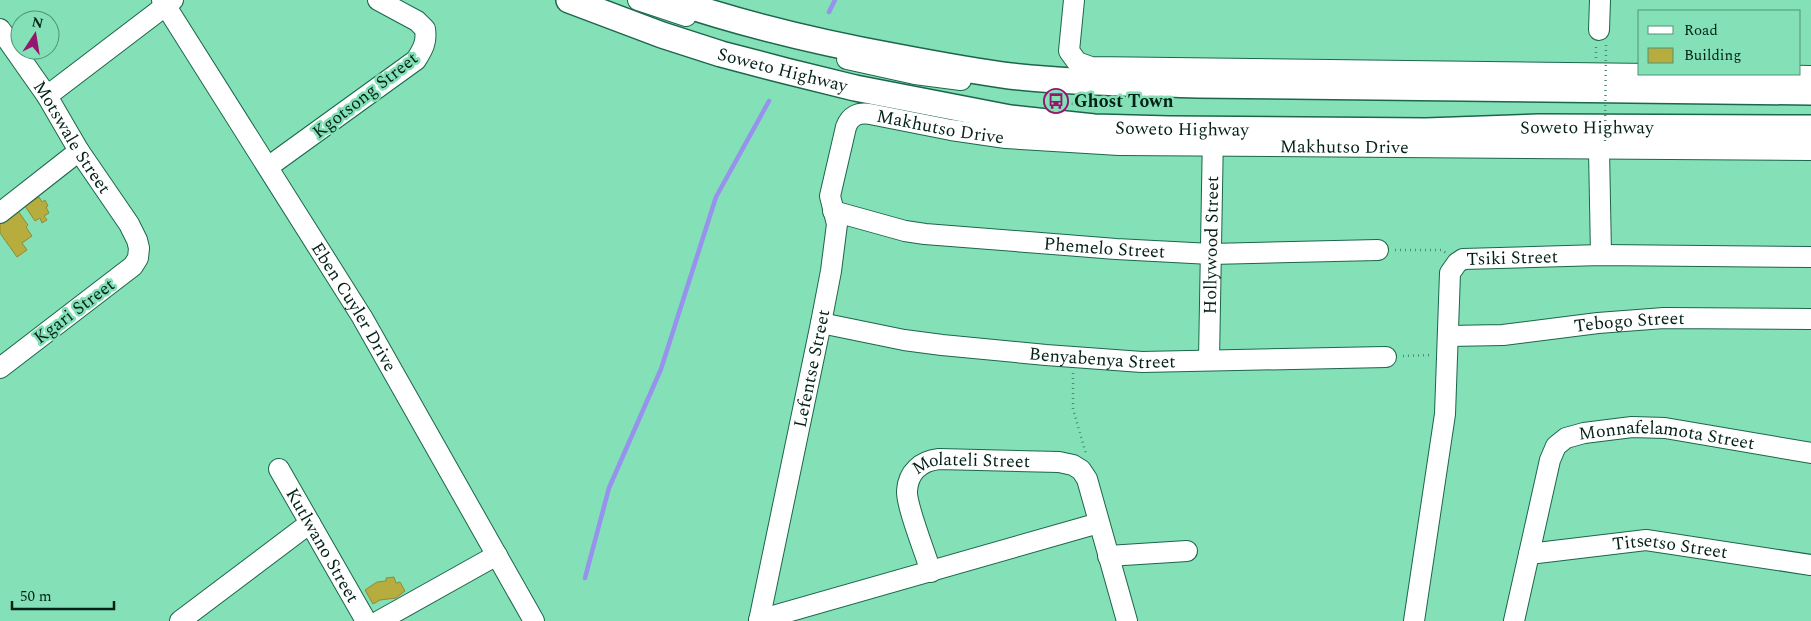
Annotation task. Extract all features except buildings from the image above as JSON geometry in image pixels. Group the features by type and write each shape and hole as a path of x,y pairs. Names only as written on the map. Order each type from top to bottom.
{"main road":[{"name":"Soweto Highway","path":"569,0 662,35 721,54 786,71 864,89 1010,118 1056,123 1213,137 1539,127 1811,128"},
{"name":"Soweto Highway","path":"671,0 726,19 837,46 954,68 1019,76 1100,82 1198,85 1811,92"}],"street":[{"name":"Kgotsong Street","path":"268,167 416,60 424,49 425,29 417,21 378,0"},
{"name":"Soweto Highway","path":"598,0 712,40 808,66 1042,112 1073,116 1436,121 1547,115 1811,118"},
{"name":"Soweto Highway","path":"638,0 712,25 792,47 915,74 1070,93 1141,96 1811,102"},
{"path":"1074,0 1068,47 1071,56 1077,62 1091,67 1638,74"},
{"path":"1600,0 1601,40"},
{"name":"Eben Cuyler Drive","path":"167,2 383,352 534,621"},
{"path":"47,96 167,2"},
{"name":"Motswale Street","path":"0,28 47,96 79,151 128,224 139,248"},
{"path":"1731,75 1811,76"},
{"name":"Makhutso Drive","path":"850,118 856,114 864,113 950,130 1025,139 1119,145 1213,137 1811,150"},
{"name":"Lefentse Street","path":"759,620 821,323 837,224 830,196 844,131 850,118"},
{"name":"Hollywood Street","path":"1209,360 1213,137"},
{"path":"1601,254 1602,145"},
{"path":"0,213 79,151"},
{"name":"Phemelo Street","path":"833,211 905,231 925,234 1116,249 1212,254 1378,250"},
{"name":"Kgari Street","path":"0,368 133,266 138,258 139,248"},
{"name":"Tsiki Street","path":"1414,621 1442,443 1449,346 1450,273 1460,261 1463,259 1601,254 1811,257"},
{"name":"Tebogo Street","path":"1449,346 1502,335 1598,323 1664,318 1811,320"},
{"name":"Benyabenya Street","path":"821,323 904,340 1142,362 1386,357"},
{"name":"Monnafelamota Street","path":"1514,621 1550,460 1556,446 1566,438 1584,433 1632,427 1665,428 1811,453"},
{"name":"Molateli Street","path":"932,572 906,492 912,473 923,462 938,459 1047,461 1073,465 1081,470"},
{"name":"Kutlwano Street","path":"279,469 366,621"},
{"path":"1081,470 1087,479 1127,621"},
{"path":"180,621 310,523"},
{"path":"759,620 1099,523"},
{"name":"Titsetso Street","path":"1529,554 1646,540 1811,565"},
{"path":"1108,556 1187,551"},
{"path":"379,621 497,555"}],"path":[{"path":"1596,52 1601,40"},
{"path":"1601,40 1602,145"},
{"path":"1044,100 1081,105"},
{"path":"1378,250 1442,250 1460,261"},
{"path":"1386,357 1449,346"},
{"path":"1073,357 1073,408 1088,460 1081,470"}],"waterway":[{"path":"829,12 835,0"},
{"path":"585,578 609,488 661,369 716,197 769,101"}],"place":[{"name":"Ghost Town","path":"1056,101"}]}
